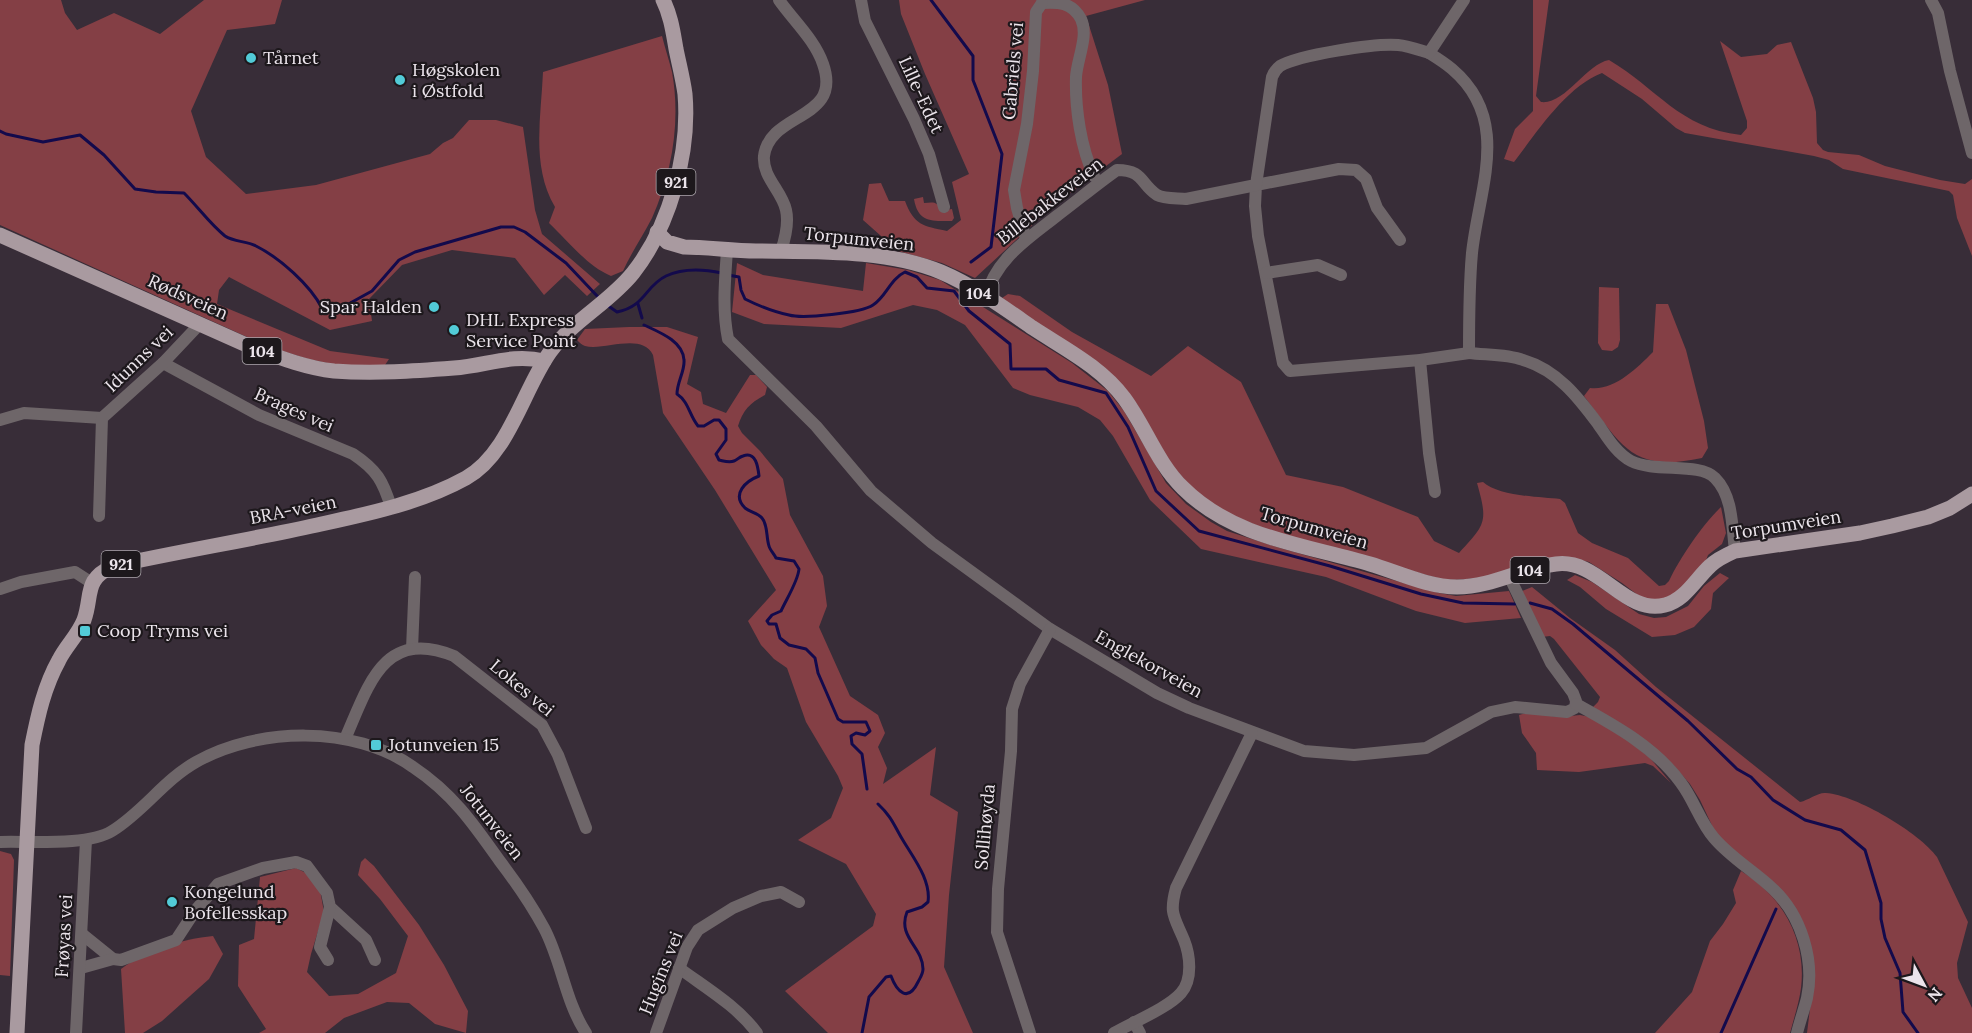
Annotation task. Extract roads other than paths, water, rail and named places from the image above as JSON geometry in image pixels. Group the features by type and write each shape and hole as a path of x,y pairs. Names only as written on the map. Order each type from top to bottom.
{"main road":[{"name":"BRA-veien","path":"652,0 677,51"},
{"name":"BRA-veien","path":"92,583 104,570 113,566 367,515 457,483 484,465 504,437 544,361 564,335 633,273 657,232 673,192 683,152 685,95 668,10 663,0"},
{"name":"Torpumveien","path":"657,232 667,242 684,247 702,247 727,256 781,251 854,255 908,260 943,273 986,297 1083,360 1116,388 1133,410 1180,485 1200,504 1223,519 1289,544 1363,562 1423,581 1454,587 1473,586 1558,563 1575,565 1591,572 1641,604 1663,606 1684,595 1718,559 1736,551 1860,533 1892,526 1928,517 1950,508 1972,494"},
{"name":"Rødsveien","path":"0,235 251,347 282,358 333,371 369,372 454,368 494,363 518,357 544,361"},
{"name":"921","path":"17,1033 32,745 38,713 47,685 53,670 83,621 92,583"}],"street":[{"path":"779,0 815,48 824,65 826,81 824,95 816,107 779,129 773,135 764,153 768,176 786,209 785,240 781,251"},
{"name":"Lille-Edet","path":"861,0 868,27 929,154 944,207"},
{"path":"1429,53 1464,0"},
{"path":"1931,0 1938,13 1950,71 1972,153"},
{"name":"Gabriels vei","path":"1026,240 1014,190 1027,124 1036,12 1040,1 1063,1 1075,11 1083,24 1083,39 1077,68 1077,93 1087,160 1094,176"},
{"path":"1469,353 1472,253 1488,157 1488,138 1485,118 1466,83 1452,69 1429,53 1400,45 1380,45 1341,51 1287,63 1277,68 1272,77 1255,206 1258,236 1283,363 1290,371 1420,360 1469,353 1521,359 1553,375 1575,393 1611,442 1630,460 1648,466 1697,469 1710,474 1720,485 1727,498 1736,551"},
{"name":"Billebakkeveien","path":"986,297 989,284 997,270 1013,251 1118,170 1130,170 1158,195 1186,199 1339,169 1356,170 1366,179 1377,208 1400,240"},
{"name":"Englekorveien","path":"727,256 724,319 728,339 816,426 871,491 932,543 1050,629 1157,693 1252,733 1304,751 1354,755 1426,748 1501,708 1567,712 1572,710 1576,704"},
{"path":"1266,273 1318,265 1341,275"},
{"name":"Idunns vei","path":"0,420 24,413 102,418 163,363 198,323"},
{"path":"1420,360 1435,492"},
{"name":"Brages vei","path":"163,363 224,398 361,459 382,481 391,507"},
{"name":"Idunns vei","path":"99,516 102,418"},
{"path":"0,589 21,582 75,572 92,583"},
{"path":"1509,576 1537,637 1557,673 1573,693 1576,704 1613,724 1655,755 1682,784 1712,836 1784,901 1798,924 1808,961 1807,997 1797,1033"},
{"path":"345,739 383,663 397,654 412,649 415,577"},
{"name":"Sollihøyda","path":"1030,1033 997,932 998,889 1011,751 1012,709 1020,684 1050,629"},
{"name":"Lokes vei","path":"412,649 426,648 454,656 542,724 558,755 586,828"},
{"path":"1114,1033 1137,1027 1183,991 1189,969 1189,955 1171,907 1176,888 1252,733"},
{"name":"Jotunveien","path":"0,842 86,840 110,833 132,816 163,786 197,761 233,747 270,737 289,735 345,739 380,750 411,765 440,787 462,808 510,875 544,928 558,961 575,1016 586,1033"},
{"name":"Frøyas vei","path":"76,1033 86,840"},
{"path":"81,968 121,960 176,940 195,911 218,884 263,868 296,862 307,866 327,892 330,907 320,947 328,960"},
{"name":"Hugins vei","path":"656,1033 687,948 698,930 733,908 761,896 781,892 799,902"},
{"path":"330,907 366,940 375,960"},
{"path":"82,934 113,960"},
{"path":"679,968 729,1004 749,1022 757,1033"}],"waterway":[{"path":"931,0 973,56 973,80 1002,154 991,247 971,262"},
{"path":"0,131 43,142 80,135 104,155 135,189 184,193 225,236 252,244 265,251 294,273 310,290 322,308 334,312 372,291 399,260 415,252 501,227 514,227 525,232 566,263 600,299"},
{"path":"607,305 617,312 627,309 640,301 659,280 673,273 693,270 722,273"},
{"path":"728,275 739,277 745,299 783,314 796,316 832,314 867,308 877,302 896,279 905,272 917,277 927,288 954,291 969,311 1010,344 1011,369 1046,369 1059,380 1106,393 1128,427 1156,491 1199,531 1330,566 1421,594 1463,603 1515,604"},
{"path":"638,304 642,318"},
{"path":"644,325 675,342 683,353 684,364 677,394 684,401 698,426 719,420 726,429 726,440 716,454 719,460 732,462 747,455 756,461 759,476 745,485 739,498 745,508 764,521 769,546 776,558 794,561 799,569 781,611 772,615 767,621 769,624 776,624 780,638 789,645 806,649 815,658 818,673 838,719 843,722 866,722 870,731 865,735 856,733 851,736 852,744 862,754 867,789"},
{"path":"1530,603 1552,609 1573,624 1688,721 1737,769 1751,777 1773,800 1805,820 1841,830 1865,850 1881,903 1881,919 1885,938 1900,973 1903,1012 1918,1033"},
{"path":"862,1033 869,997 886,977 891,976 896,987 907,994 914,988 920,977 923,971 922,961 905,928 905,921 907,912 922,907 928,902 927,886 921,871 890,818 878,804"},
{"path":"1721,1033 1776,909"}],"place":[{"name":"Tårnet","path":"251,58"},
{"name":"Høgskolen i Østfold","path":"400,80"},
{"name":"Spar Halden","path":"434,307"},
{"name":"DHL Express Service Point","path":"454,330"},
{"name":"Coop Tryms vei","path":"85,631"},
{"name":"Jotunveien 15","path":"376,745"},
{"name":"Kongelund Bofellesskap","path":"172,902"}]}
